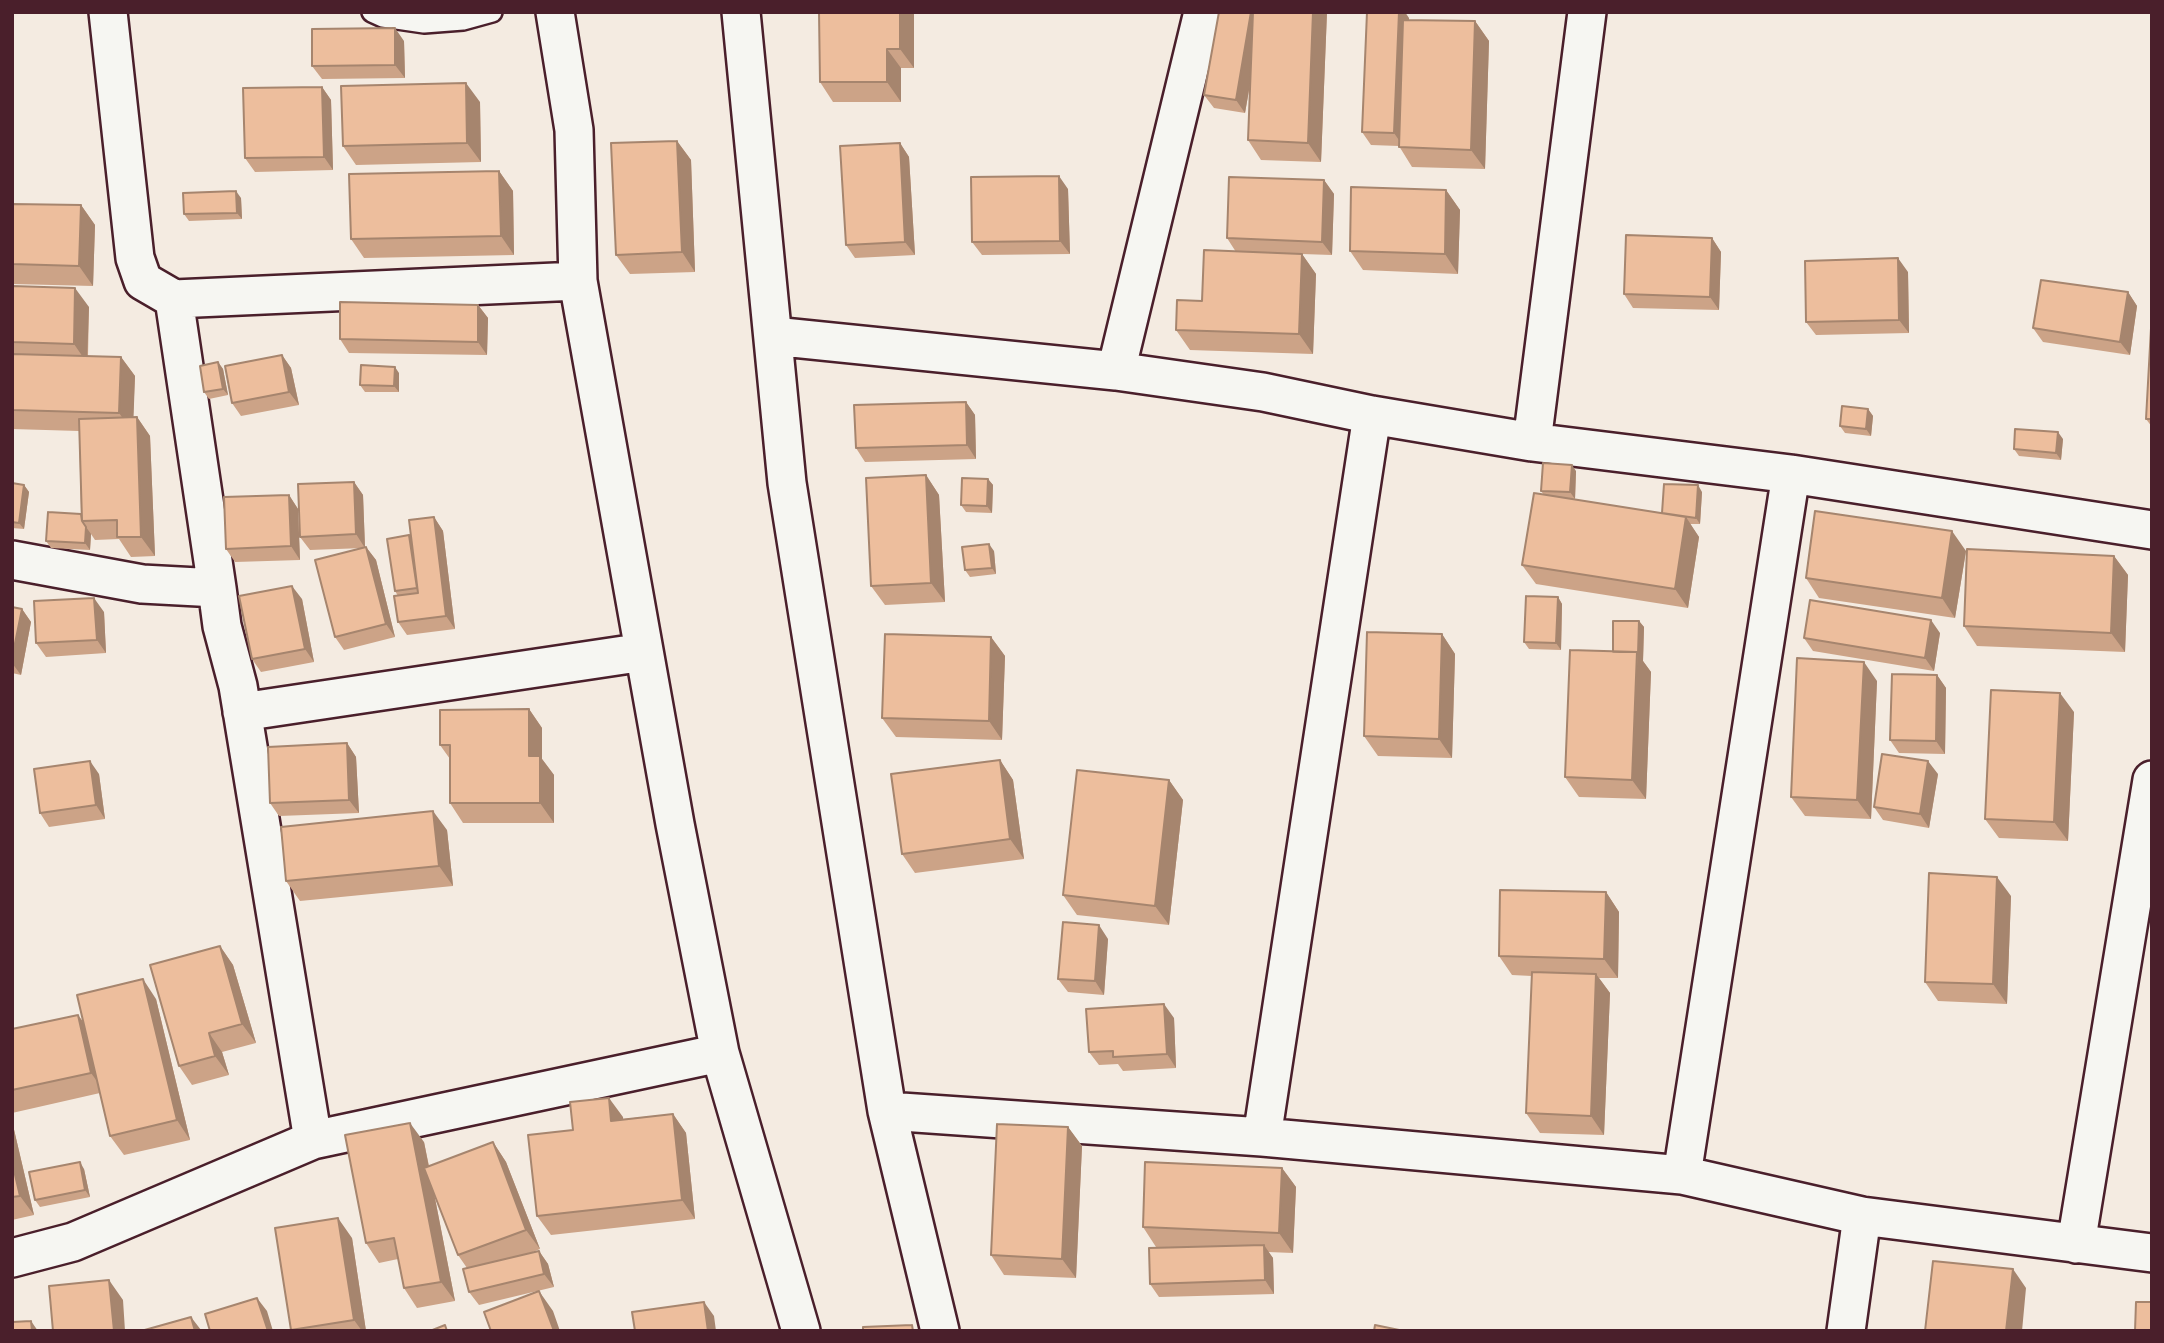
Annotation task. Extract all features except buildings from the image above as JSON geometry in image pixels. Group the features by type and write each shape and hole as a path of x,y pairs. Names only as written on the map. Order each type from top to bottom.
{"street":[{"path":"108,12 135,258 143,281 174,299 579,281"},
{"path":"555,12 574,130 579,281 644,652 720,1053 801,1331"},
{"path":"741,12 787,483 887,1111 940,1331"},
{"path":"1116,371 1203,12"},
{"path":"1532,442 1587,12"},
{"path":"174,299 217,588 242,712 313,1140"},
{"path":"773,336 1116,371 1263,392 1372,415 1532,442 1791,474 2152,530"},
{"path":"1262,1137 1372,415"},
{"path":"1682,1175 1791,474"},
{"path":"12,560 142,584 217,588"},
{"path":"242,712 644,652"},
{"path":"2076,1244 2152,779"},
{"path":"12,1258 73,1242 313,1140 720,1053"},
{"path":"887,1111 1262,1137 1682,1175 1861,1216 2152,1253"},
{"path":"1846,1331 1861,1216"}],"lane":[{"path":"372,12 383,17 424,23 463,20 492,12"}]}
